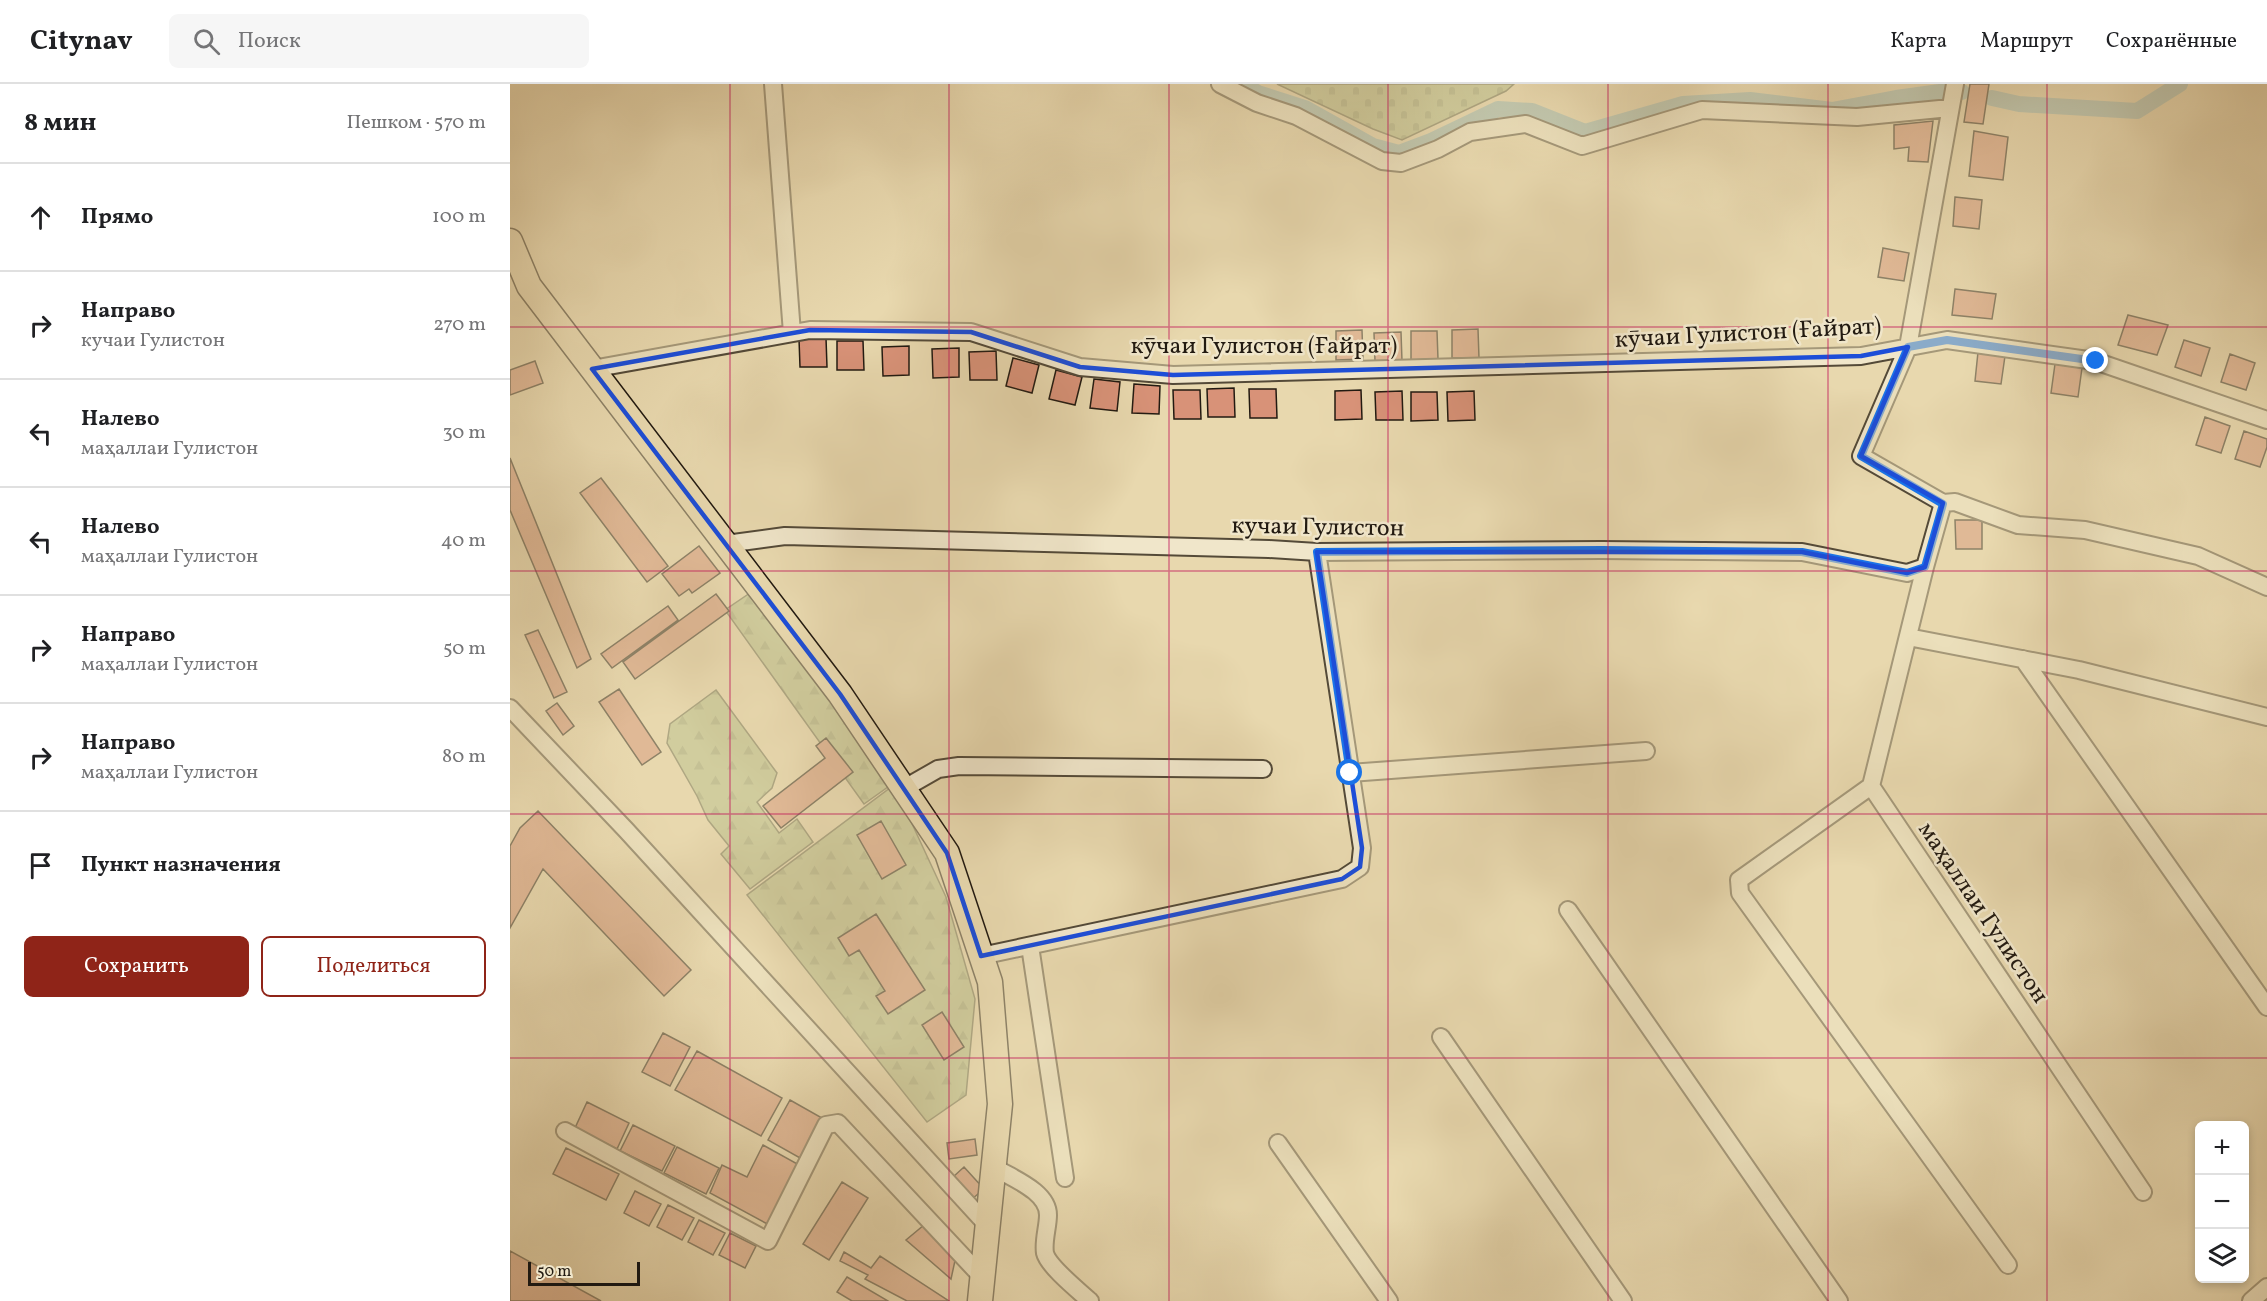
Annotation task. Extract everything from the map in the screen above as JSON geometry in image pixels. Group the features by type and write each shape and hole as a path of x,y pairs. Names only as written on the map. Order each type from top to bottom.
{"highway":[{"path":"510,241 529,286 840,694 947,852 990,982 1000,1104 982,1294"}],"street":[{"path":"773,84 792,333"},
{"path":"1220,84 1257,103 1296,116 1382,161 1401,163 1438,149 1470,132 1526,124 1582,146 1702,110 1857,117 1951,105"},
{"path":"1955,84 1908,347 1861,456 1943,504 1955,502 2018,525 2085,530 2198,556 2267,588"},
{"name":"кӯчаи Гулистон (Ғайрат)","path":"592,369 810,330 971,332 1080,367 1173,375 1862,356 1908,347"},
{"path":"1908,347 1947,340 2096,361 2267,420"},
{"path":"1943,504 1925,567 1871,786 1739,880 1740,893 2008,1265"},
{"name":"кучаи Гулистон","path":"726,544 785,536 1317,552 1601,550 1802,552 1907,573 1925,567"},
{"path":"981,956 1342,879 1360,867 1362,849 1317,552"},
{"path":"1908,637 2079,670 2267,717"},
{"path":"2023,659 2267,1007"},
{"path":"510,708 626,830 988,1226"},
{"path":"1350,773 1646,751"},
{"path":"903,789 938,769 959,766 1263,769"},
{"name":"маҳаллаи Гулистон","path":"1871,786 2143,1192"},
{"path":"1568,910 1839,1301"},
{"path":"1030,946 1065,1178"},
{"path":"1440,1037 1623,1301"},
{"path":"565,1131 768,1241 826,1125 838,1123 982,1294"},
{"path":"1278,1143 1389,1301"},
{"path":"994,1167 1034,1192 1045,1202 1048,1213 1045,1254 1051,1263 1090,1301"},
{"path":"2251,1301 2267,1287"}],"highlighted area":[{"path":"810,330 971,332 1080,367 1173,375 1861,356 1908,347 1861,456 1943,503 1925,567 1907,573 1802,552 1317,552 1362,848 1360,867 1342,879 981,956 947,853 840,694 592,369"}],"green space":[{"path":"1277,84 1514,84 1506,91 1402,140 1373,129"},
{"path":"750,593 892,784 864,804 725,610"},
{"path":"716,690 777,773 772,788 757,802 779,833 797,819 813,842 750,889 721,854 729,846 708,820 667,743 670,724"},
{"path":"894,785 946,897 975,999 966,1095 927,1122 747,895"}],"building":[{"path":"1970,84 1989,84 1983,124 1964,122"},
{"path":"1933,121 1928,162 1908,161 1909,147 1894,149 1894,125"},
{"path":"1974,131 2008,137 2003,180 1969,176"},
{"path":"1955,197 1982,200 1979,229 1953,226"},
{"path":"1883,248 1909,253 1904,281 1878,277"},
{"path":"1955,289 1996,294 1992,319 1952,315"},
{"path":"2128,315 2168,325 2157,355 2118,345"},
{"path":"1478,329 1479,358 1452,358 1452,330"},
{"path":"1362,330 1363,359 1336,360 1336,331"},
{"path":"1411,331 1437,331 1438,359 1411,360"},
{"path":"1401,332 1402,361 1375,361 1374,333"},
{"path":"826,338 827,367 800,367 799,339"},
{"path":"2184,340 2210,348 2201,376 2175,367"},
{"path":"837,341 863,341 864,370 837,370"},
{"path":"909,346 909,375 883,376 882,347"},
{"path":"959,348 959,377 933,378 932,349"},
{"path":"996,351 997,380 970,380 969,352"},
{"path":"1978,352 2005,356 2001,384 1975,381"},
{"path":"2230,354 2255,363 2246,390 2221,382"},
{"path":"1013,358 1039,365 1032,393 1006,386"},
{"path":"535,361 543,383 510,395 510,370"},
{"path":"2055,364 2082,368 2078,397 2051,393"},
{"path":"1056,370 1082,377 1075,405 1049,399"},
{"path":"1094,379 1120,382 1117,411 1090,408"},
{"path":"1134,384 1160,386 1159,414 1132,413"},
{"path":"1234,388 1235,417 1208,417 1207,389"},
{"path":"1249,389 1276,389 1277,418 1250,418"},
{"path":"1173,390 1200,390 1201,419 1174,419"},
{"path":"1361,390 1362,419 1335,420 1335,391"},
{"path":"1402,391 1403,420 1376,420 1375,392"},
{"path":"1474,391 1475,420 1448,421 1447,392"},
{"path":"1411,392 1437,392 1438,420 1411,421"},
{"path":"2205,417 2230,426 2221,453 2196,445"},
{"path":"2244,431 2267,439 2267,447 2260,467 2235,459"},
{"path":"510,458 591,659 577,668 510,510"},
{"path":"601,478 668,566 647,582 580,493"},
{"path":"1955,520 1982,520 1982,549 1956,549"},
{"path":"699,546 720,573 692,593 689,589 679,596 662,574"},
{"path":"716,594 729,611 635,679 623,662"},
{"path":"668,606 678,620 612,668 601,654"},
{"path":"538,630 567,692 554,698 525,635"},
{"path":"619,689 661,752 642,765 599,702"},
{"path":"557,703 574,726 563,735 546,711"},
{"path":"826,738 853,772 781,828 763,806 825,758 816,746"},
{"path":"538,811 691,970 664,996 543,869 510,928 510,846 520,828"},
{"path":"881,821 906,865 882,879 857,835"},
{"path":"876,914 925,990 888,1014 876,996 885,991 859,950 849,956 838,938"},
{"path":"942,1012 964,1047 944,1060 922,1025"},
{"path":"663,1033 690,1047 670,1086 642,1072"},
{"path":"697,1051 782,1098 761,1136 675,1090"},
{"path":"790,1100 822,1118 800,1158 768,1140"},
{"path":"587,1102 629,1123 617,1149 575,1128"},
{"path":"633,1125 675,1146 662,1171 620,1151"},
{"path":"975,1139 977,1155 949,1159 947,1143"},
{"path":"763,1145 801,1166 771,1226 710,1193 722,1165 747,1177"},
{"path":"677,1147 719,1168 706,1194 664,1173"},
{"path":"566,1148 619,1174 606,1200 553,1174"},
{"path":"964,1167 984,1189 972,1199 953,1177"},
{"path":"842,1182 868,1198 829,1260 803,1244"},
{"path":"635,1191 661,1204 649,1226 624,1213"},
{"path":"668,1205 694,1218 682,1240 657,1227"},
{"path":"699,1220 725,1233 713,1255 688,1242"},
{"path":"924,1225 956,1256 951,1279 906,1240"},
{"path":"730,1233 756,1246 745,1268 719,1255"},
{"path":"510,1251 601,1301 510,1301"},
{"path":"844,1252 871,1268 880,1256 949,1301 907,1301 865,1279 868,1275 840,1261"},
{"path":"847,1277 888,1301 852,1301 837,1292"}],"waterway":[{"path":"1243,84 1258,93 1305,108 1373,146 1399,153 1431,141 1498,109 1532,111 1585,132 1683,104 1750,100 1832,110 1896,98 1954,90 1962,92"},
{"path":"1992,98 2019,104 2137,111 2180,84"}],"route":[{"path":"1350,773 1317,552 1601,550 1802,552 1907,573 1925,567 1943,504 1861,456 1908,347 1947,340 2096,361"}]}
